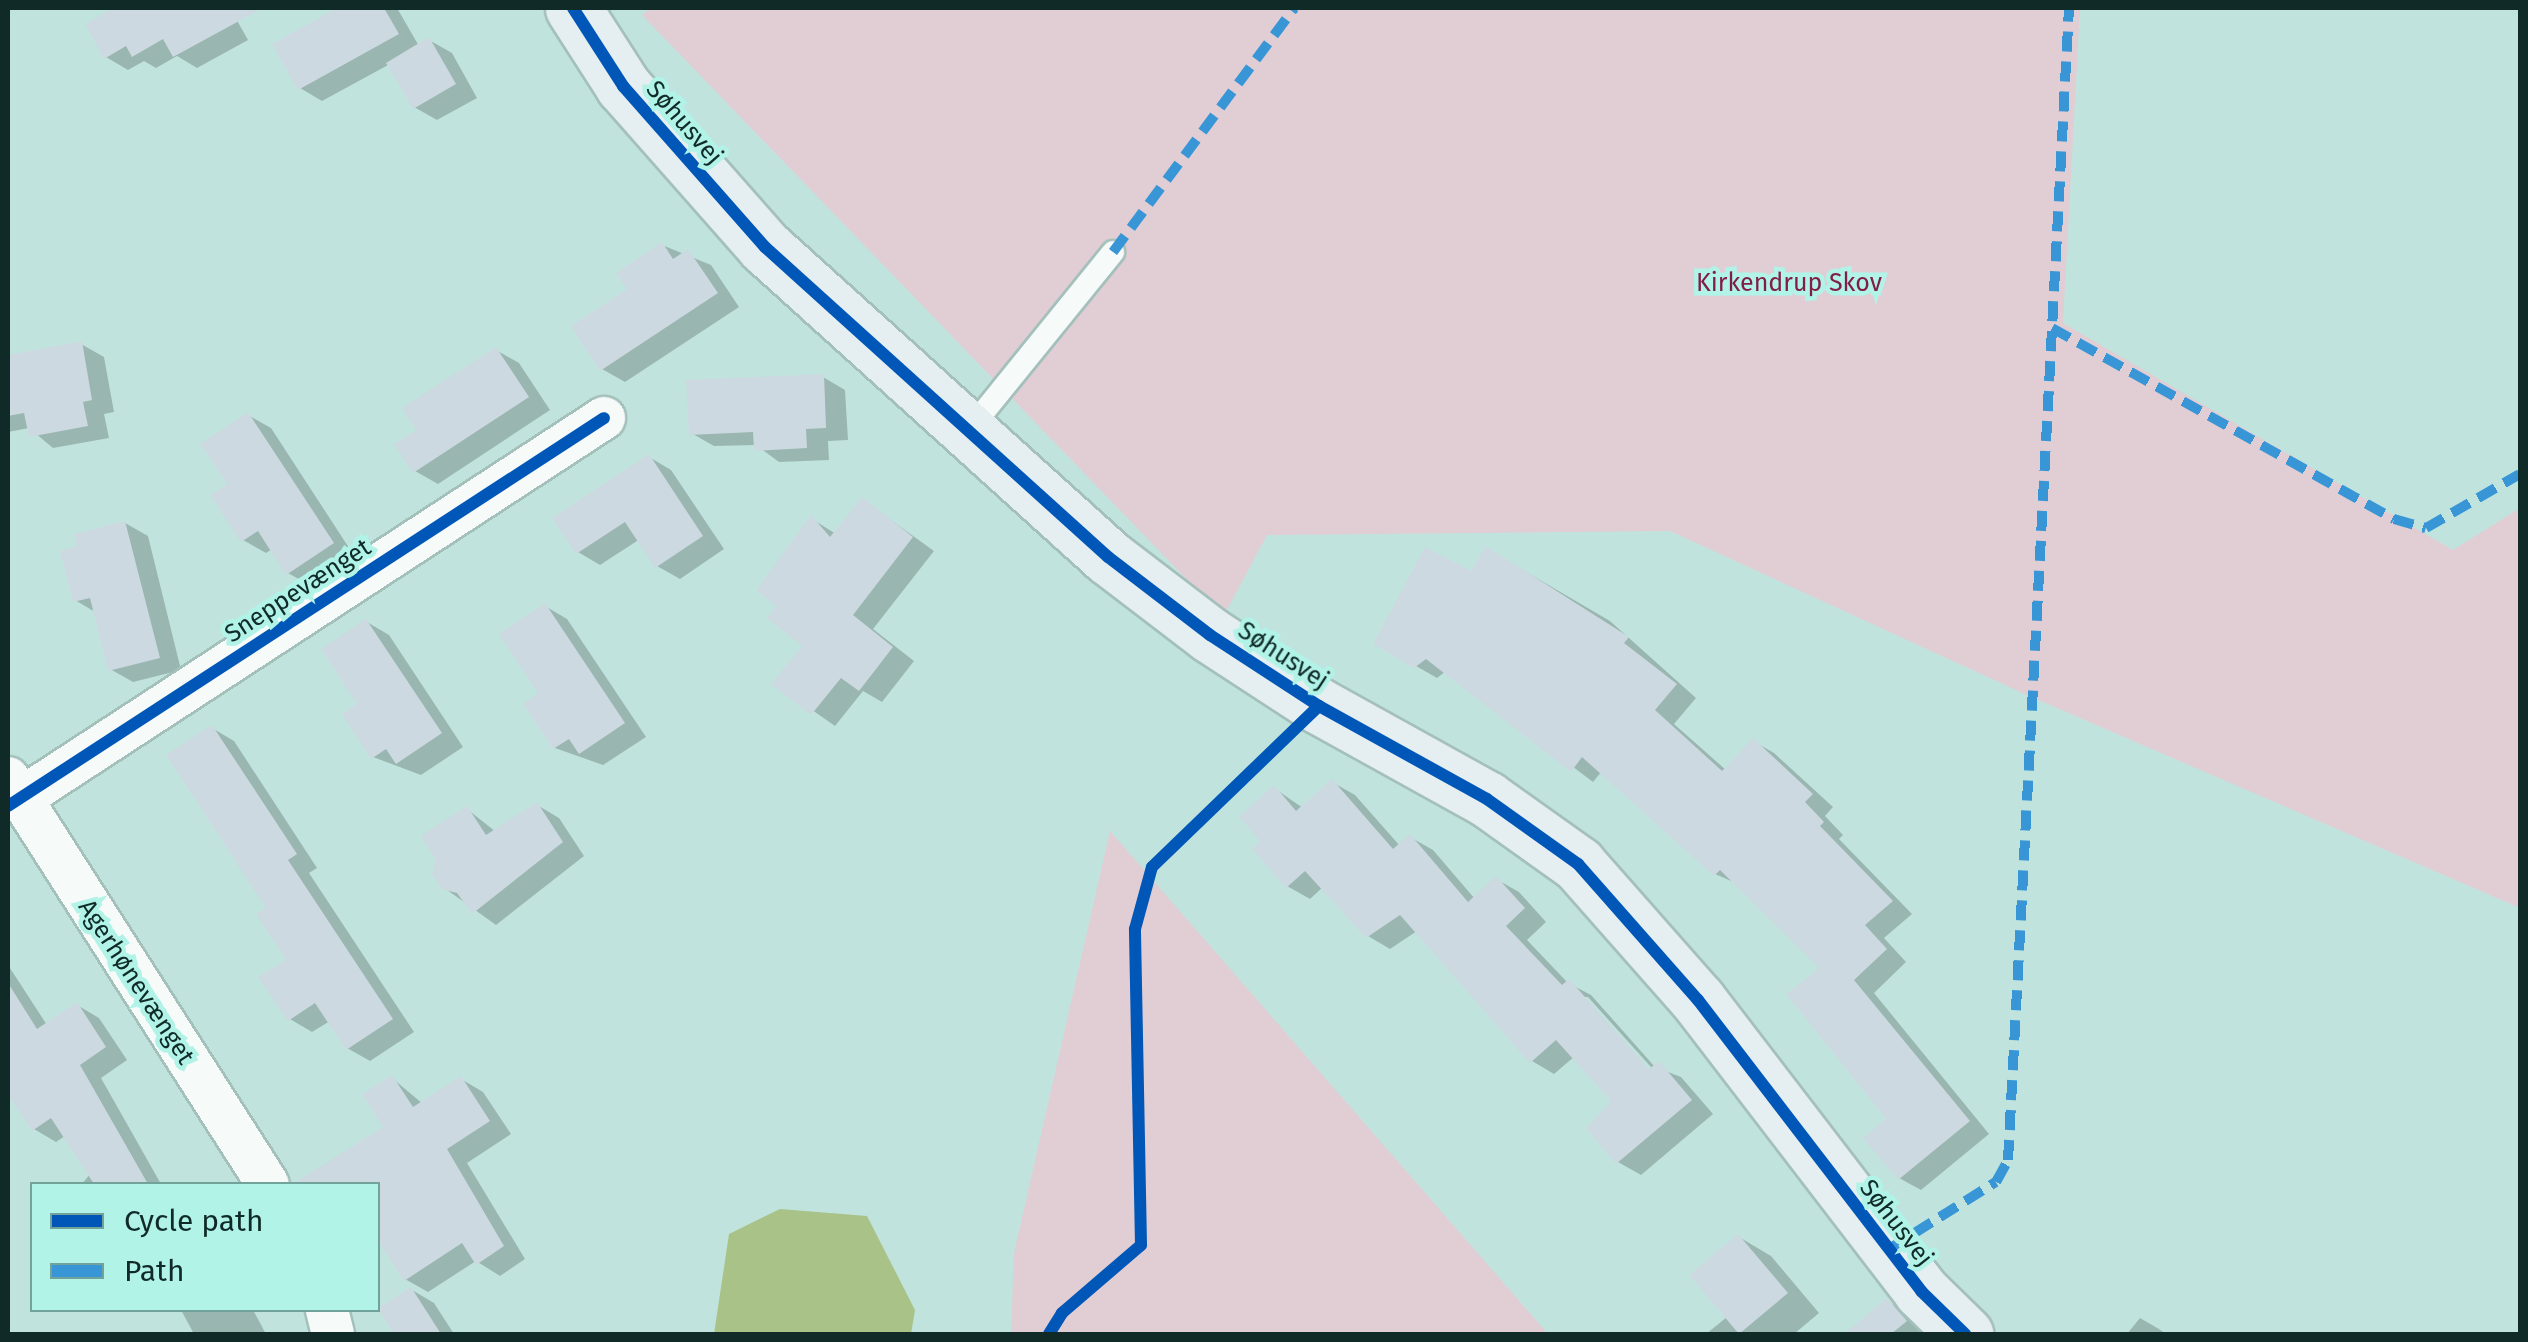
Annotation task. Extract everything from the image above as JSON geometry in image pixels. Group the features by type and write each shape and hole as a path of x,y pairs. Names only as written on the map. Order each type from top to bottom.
{"street":[{"name":"Søhusvej","path":"572,8 623,86 765,247 1108,556 1210,635 1319,706 1487,798 1578,864 1698,1000 1920,1290 1965,1334"},
{"name":"Sneppevænget","path":"12,789 604,418"},
{"name":"Agerhønevænget","path":"12,789 267,1182"}],"lane":[{"path":"969,430 1113,252"}],"green space":[{"name":"Kirkendrup Skov","path":"651,8 2080,8 2063,323 2453,550 2520,508 2520,908 2029,696 1670,531 1267,535 1223,617 642,15"},
{"path":"1110,831 1548,1334 1011,1334 1014,1253"}],"shaded area":[{"path":"780,1209 867,1216 915,1310 911,1334 714,1334 729,1234"}],"building":[{"path":"114,8 263,8 173,57 163,39 132,57 126,46 104,59 85,24"},
{"path":"337,8 384,8 399,34 298,90 272,44"},
{"path":"429,37 456,84 413,109 386,63"},
{"path":"662,242 673,259 688,249 718,293 600,371 571,326 627,289 616,273"},
{"path":"82,341 92,400 83,402 88,426 29,437 24,413 8,416 8,355"},
{"path":"496,347 529,397 413,473 394,444 416,430 402,408"},
{"path":"824,374 826,428 806,429 807,448 754,451 753,432 689,435 686,380"},
{"path":"248,412 334,543 286,575 258,531 241,542 210,495 227,484 200,444"},
{"path":"649,454 703,536 655,568 625,522 576,554 552,518"},
{"path":"862,497 913,537 853,615 893,647 859,691 841,678 811,715 771,684 802,646 767,618 776,606 756,590 811,515 830,537"},
{"path":"125,521 160,658 108,671 90,598 73,602 60,551 77,546 74,534"},
{"path":"1486,546 1629,637 1624,643 1677,684 1655,710 1722,771 1753,738 1813,794 1805,802 1824,822 1820,826 1893,901 1865,925 1887,949 1854,980 1970,1121 1898,1180 1863,1138 1886,1119 1786,994 1819,968 1720,870 1714,876 1582,757 1571,772 1426,659 1414,668 1373,644 1425,547 1471,571"},
{"path":"545,603 625,723 579,754 569,739 553,749 523,704 538,693 499,634"},
{"path":"366,619 442,733 396,764 386,749 371,759 342,714 357,704 321,649"},
{"path":"212,725 297,854 288,860 393,1019 346,1050 315,1003 288,1021 258,977 286,960 256,914 266,908 166,755"},
{"path":"1332,779 1393,849 1410,834 1468,902 1496,876 1525,908 1506,926 1562,985 1569,979 1649,1069 1659,1061 1692,1100 1616,1164 1586,1128 1611,1101 1556,1040 1530,1063 1400,915 1366,938 1305,871 1286,888 1252,849 1260,841 1239,817 1274,785 1296,811"},
{"path":"537,802 563,842 472,914 457,893 441,889 432,874 436,860 421,836 467,806 486,835"},
{"path":"8,983 37,1029 77,1002 106,1047 80,1065 147,1182 93,1182 51,1118 32,1131 8,1095"},
{"path":"392,1075 413,1107 461,1076 490,1121 447,1149 504,1246 476,1265 462,1243 404,1281 380,1244 380,1182 296,1182 383,1127 362,1094"},
{"path":"1738,1234 1788,1293 1739,1334 1689,1275"},
{"path":"411,1287 441,1334 394,1334 380,1307"},
{"path":"1887,1298 1907,1321 1891,1334 1844,1334"}],"marked path":[{"path":"1113,252 1294,8"},
{"path":"1889,1249 1996,1182 2008,1160 2069,8"},
{"path":"2052,328 2394,519 2426,528 2520,474"}],"cycle path":[{"path":"573,8 623,86 765,247 1108,557 1210,635 1319,706 1487,799 1578,864 1698,1000 1921,1291 1965,1334"},
{"path":"8,806 604,418"},
{"path":"1049,1334 1062,1313 1141,1245 1135,929 1152,867 1319,706"}]}
